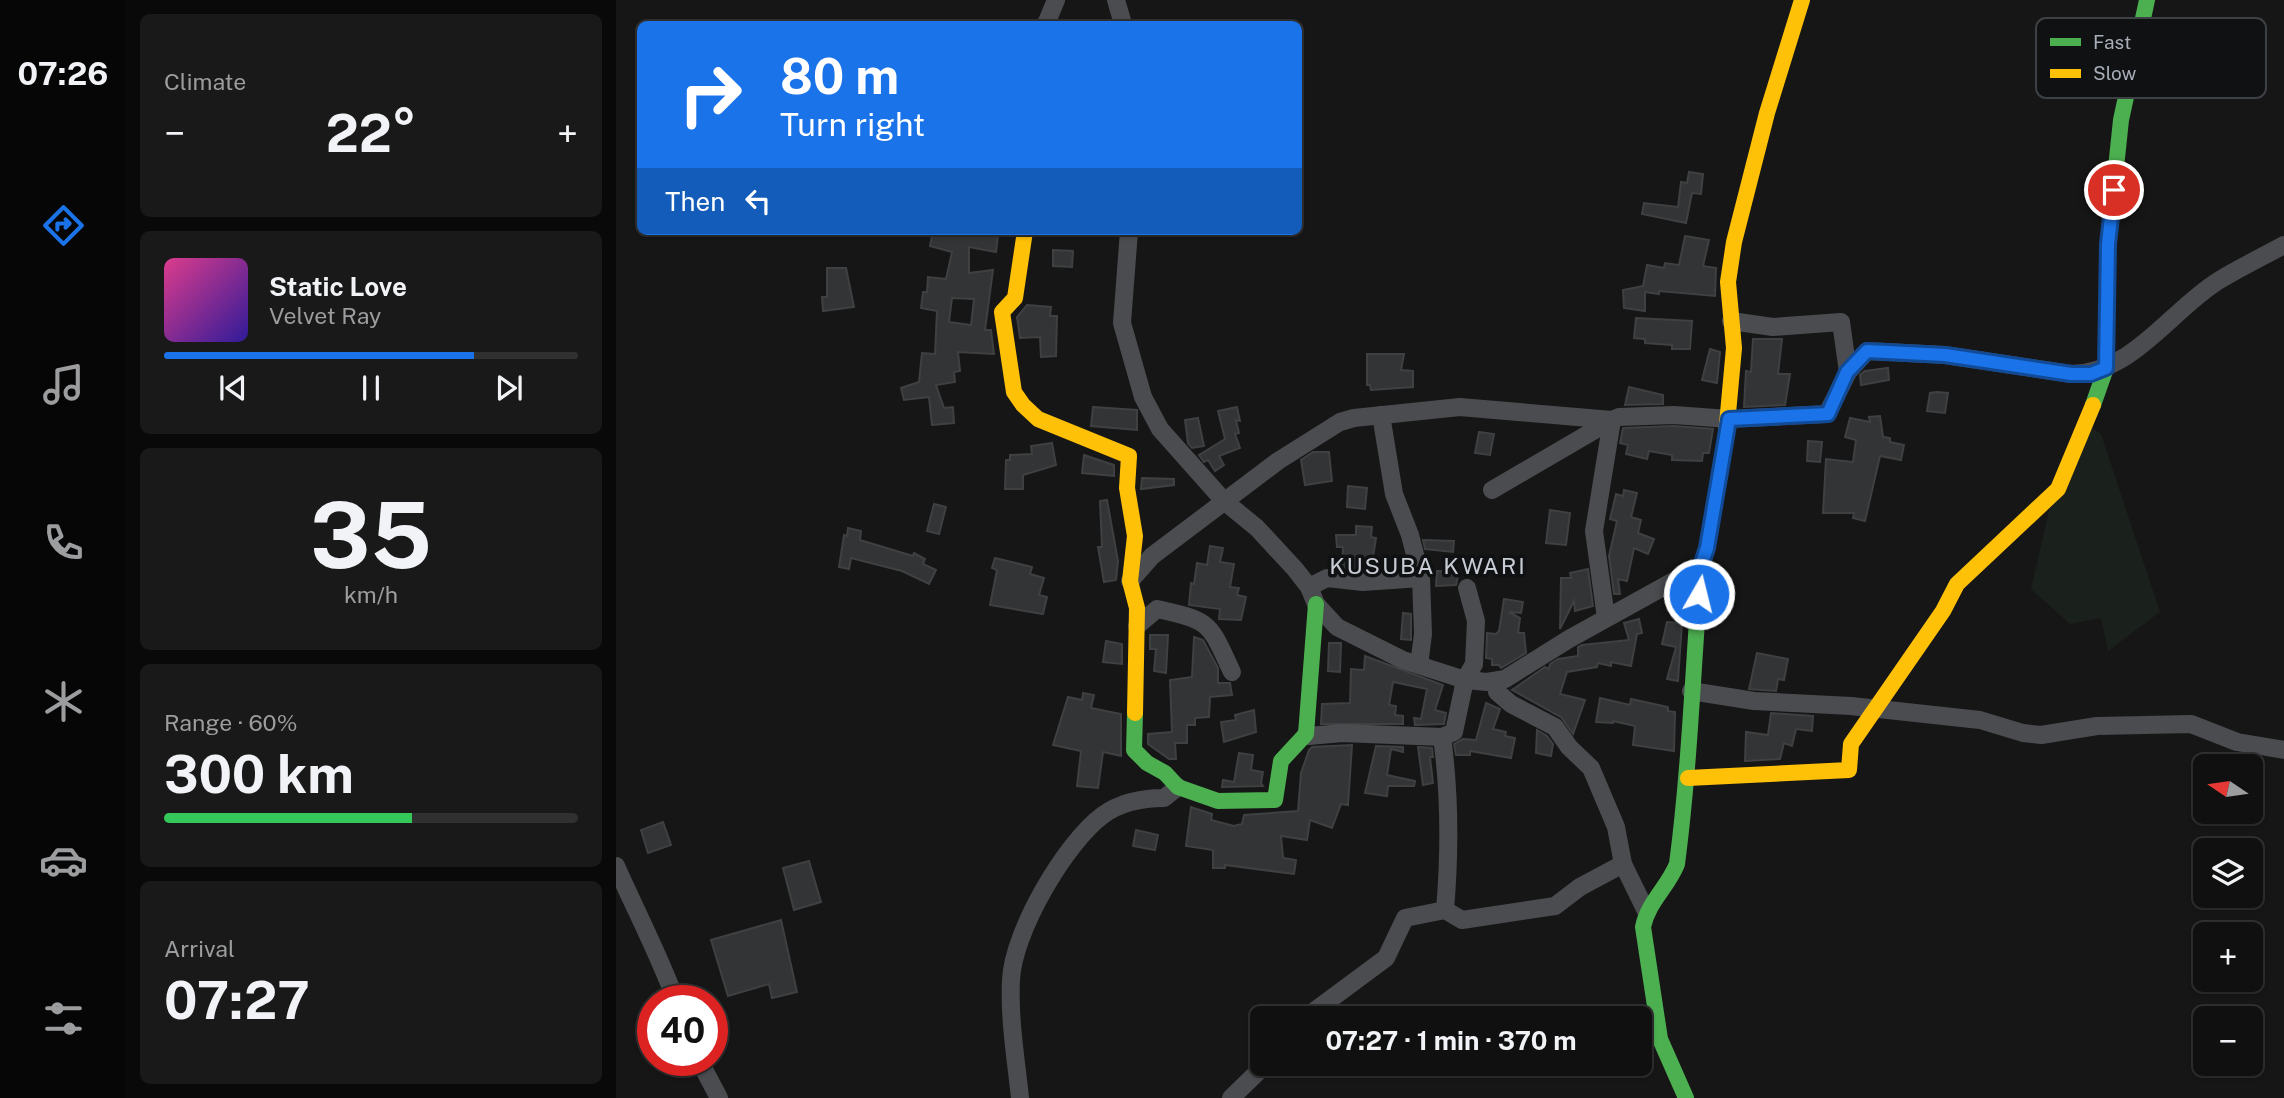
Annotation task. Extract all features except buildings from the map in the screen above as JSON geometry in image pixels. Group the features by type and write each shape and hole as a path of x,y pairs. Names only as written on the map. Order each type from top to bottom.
{"street":[{"path":"1047,21 1056,0"},
{"path":"1116,0 1122,21"},
{"path":"1686,1098 1660,1039 1643,927 1646,911 1672,877 1677,864 1688,778 1691,691 1701,566 1707,548 1729,419 1734,348 1728,282 1734,242 1767,113 1802,0"},
{"path":"2143,18 2147,0"},
{"path":"1688,778 1849,770 1851,744 1944,611 1957,584 2058,489 2087,422 2106,368 2108,244 2126,98"},
{"path":"1024,235 1015,298 1002,312 1014,392 1038,419 1129,456 1127,488 1135,536 1130,580 1137,608 1134,750 1147,763 1165,773 1178,787 1218,801 1275,800 1279,787 1279,764 1286,752 1306,734 1312,596 1327,578 1363,582 1421,578"},
{"path":"1129,235 1122,323 1143,397 1160,429 1224,501 1257,528 1337,627 1419,665 1465,680 1495,681 1505,679 1606,618 1701,566"},
{"path":"1492,490 1619,417 1674,415 1729,419 1828,414 1847,372 1867,351 1945,355 2071,374 2091,374 2116,364 2216,282 2284,246"},
{"path":"1731,321 1773,327 1841,322 1847,372"},
{"path":"1130,580 1152,556 1278,461 1327,429 1353,418 1460,407 1612,420"},
{"path":"1381,415 1394,494 1410,535 1421,578 1423,634 1419,665"},
{"path":"1606,618 1594,531 1612,420"},
{"path":"1306,734 1442,737 1454,732 1465,680 1474,664 1476,621 1466,588"},
{"path":"1137,626 1157,609 1191,616 1211,628 1232,672"},
{"path":"1495,681 1497,692 1511,704 1555,727 1569,747 1591,768 1616,827 1623,864 1646,911"},
{"path":"1691,691 1754,701 1876,708 1980,720 2023,733 2041,735 2097,726 2191,723 2237,742 2284,750"},
{"path":"1442,737 1448,784 1449,860 1445,910"},
{"path":"1020,1098 1011,979 1021,931 1080,836 1105,813 1143,798 1164,798 1178,787"},
{"path":"1321,1006 1386,958 1405,918 1445,910 1462,920 1555,906 1580,887 1623,864"},
{"path":"616,866 639,920 653,942 670,985"},
{"path":"707,1076 719,1098"},
{"path":"1231,1098 1254,1076"}],"shaded area":[{"path":"2089,426 2101,434 2160,612 2108,651 2101,618 2070,624 2031,589 2049,511"}],"traffic: fast":[{"path":"2143,18 2147,0"},
{"path":"2093,405 2106,368 2108,244 2126,98"},
{"path":"1686,1098 1660,1039 1643,927 1649,910 1677,864 1701,566 1707,547 1726,435"},
{"path":"1135,713 1134,750 1147,763 1165,773 1178,787 1218,801 1275,800 1281,761 1306,734 1316,604"}],"traffic: slow":[{"path":"1726,435 1734,348 1728,282 1734,242 1767,113 1802,0"},
{"path":"1024,235 1015,298 1002,312 1014,392 1038,419 1129,456 1127,488 1135,536 1130,581 1137,608 1135,713"},
{"path":"1688,778 1849,770 1851,744 1943,611 1957,584 2058,489 2093,405"}],"district":[{"name":"KUSUBA KWARI","path":"1428,566"}],"route":[{"path":"1699,594 1701,566 1707,548 1729,419 1828,414 1847,372 1867,351 1945,355 2071,374 2091,374 2106,368 2108,244 2114,190"}]}
